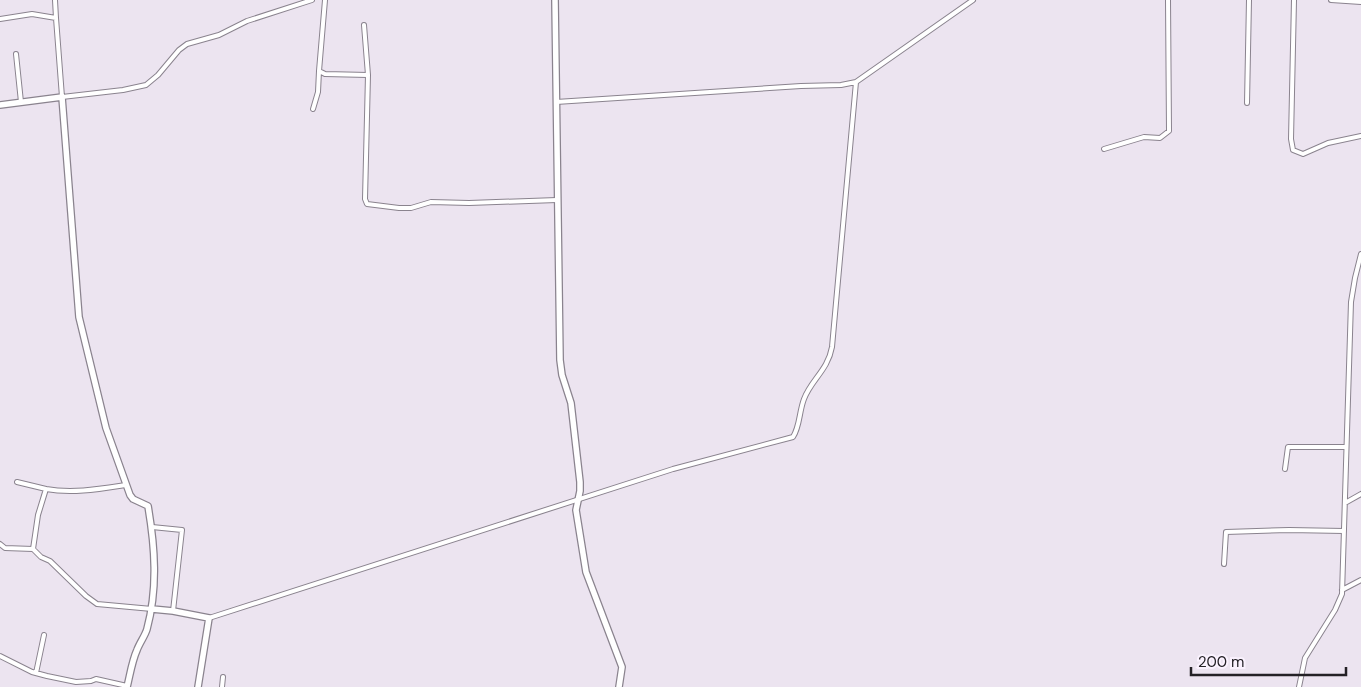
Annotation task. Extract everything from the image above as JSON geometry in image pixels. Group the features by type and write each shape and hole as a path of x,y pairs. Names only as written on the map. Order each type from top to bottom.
{"street":[{"path":"0,656 36,673 76,682 96,679 127,687 136,653 145,636 152,609 154,573 152,527 148,506 133,500 126,485 106,428 79,317 55,0"},
{"path":"0,105 123,90 146,85 187,44 219,35 247,21 312,0"},
{"path":"313,109 318,92 325,0"},
{"path":"555,0 560,360 562,374 571,403 580,482 576,510 586,572 622,667 619,687"},
{"path":"556,102 841,85 856,82 973,0"},
{"path":"1104,148 1144,137 1160,138 1168,131 1168,0"},
{"path":"1247,103 1250,0"},
{"path":"1294,0 1291,140 1293,150 1302,154 1328,143 1361,136"},
{"path":"1331,0 1361,2"},
{"path":"0,19 32,14 56,18"},
{"path":"364,25 368,75 365,199 367,204 411,208 431,202 469,203 557,200"},
{"path":"16,54 21,102"},
{"path":"319,71 325,74 368,75"},
{"path":"0,544 5,548 33,550 50,561 86,596 97,604 173,611 209,618 692,463 793,437 797,431 806,394 823,370 831,354 856,82"},
{"path":"1298,687 1306,658 1335,610 1342,590 1351,302 1361,254"},
{"path":"1285,469 1288,446 1346,447"},
{"path":"17,482 59,491 95,490 126,485"},
{"path":"33,550 38,515 46,489"},
{"path":"1345,503 1361,494"},
{"path":"152,527 182,530 173,611"},
{"path":"1224,564 1226,532 1344,531"},
{"path":"1342,590 1361,580"},
{"path":"198,687 209,618"},
{"path":"36,673 44,635"},
{"path":"222,687 223,677"}]}
